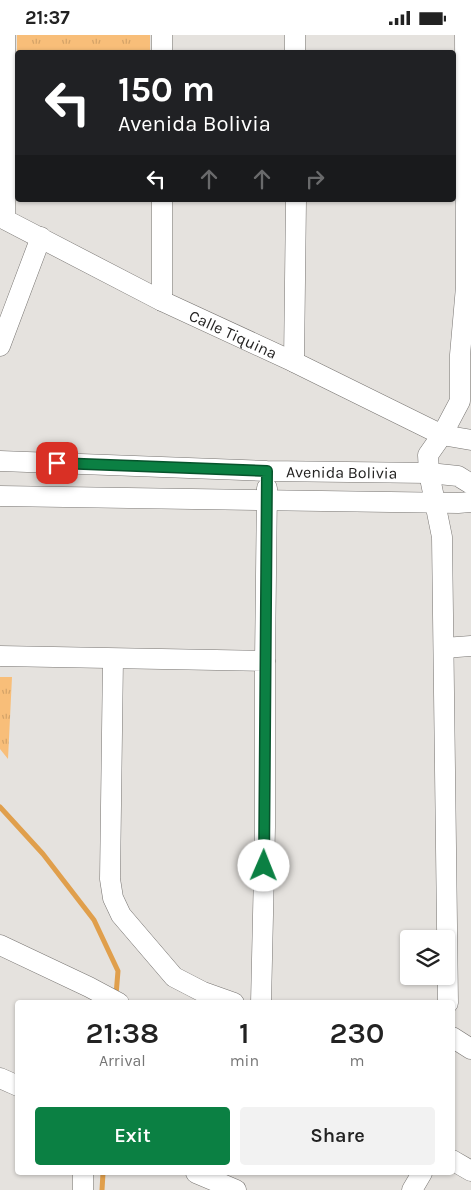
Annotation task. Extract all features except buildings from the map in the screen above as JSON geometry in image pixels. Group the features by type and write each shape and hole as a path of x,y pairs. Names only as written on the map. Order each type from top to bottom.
{"street":[{"path":"2,218 11,79 4,35"},
{"path":"162,35 162,50"},
{"path":"295,35 295,50"},
{"path":"448,1000 442,537 429,473 428,455 442,435 460,401 460,355 466,287 460,194 465,35"},
{"path":"162,202 162,301"},
{"path":"294,362 296,202"},
{"name":"Calle Tiquina","path":"2,218 162,301 294,362 442,435 471,440"},
{"path":"0,346 41,237"},
{"name":"Avenida Bolivia","path":"0,461 267,471 429,473 458,476 471,485"},
{"path":"261,1000 265,827 267,471"},
{"name":"Avenida Bolivia","path":"0,496 471,502"},
{"path":"444,648 471,646"},
{"path":"0,655 265,661"},
{"path":"113,659 110,879 113,898 121,915 174,977 226,1000"},
{"path":"0,945 89,995 110,1000"},
{"path":"455,1039 471,1049"},
{"path":"0,1078 15,1084"},
{"path":"455,1162 471,1173"},
{"path":"83,1175 83,1190"},
{"path":"201,1175 236,1190"},
{"path":"412,1190 421,1175"}],"green space":[{"path":"17,35 150,35 150,50 17,50"},
{"path":"0,677 12,677 8,759 0,749"}],"waterway":[{"path":"0,807 43,854 94,920 118,971 116,995"},
{"path":"102,1190 103,1175"}],"route":[{"path":"57,463 267,471 264,866"}]}
